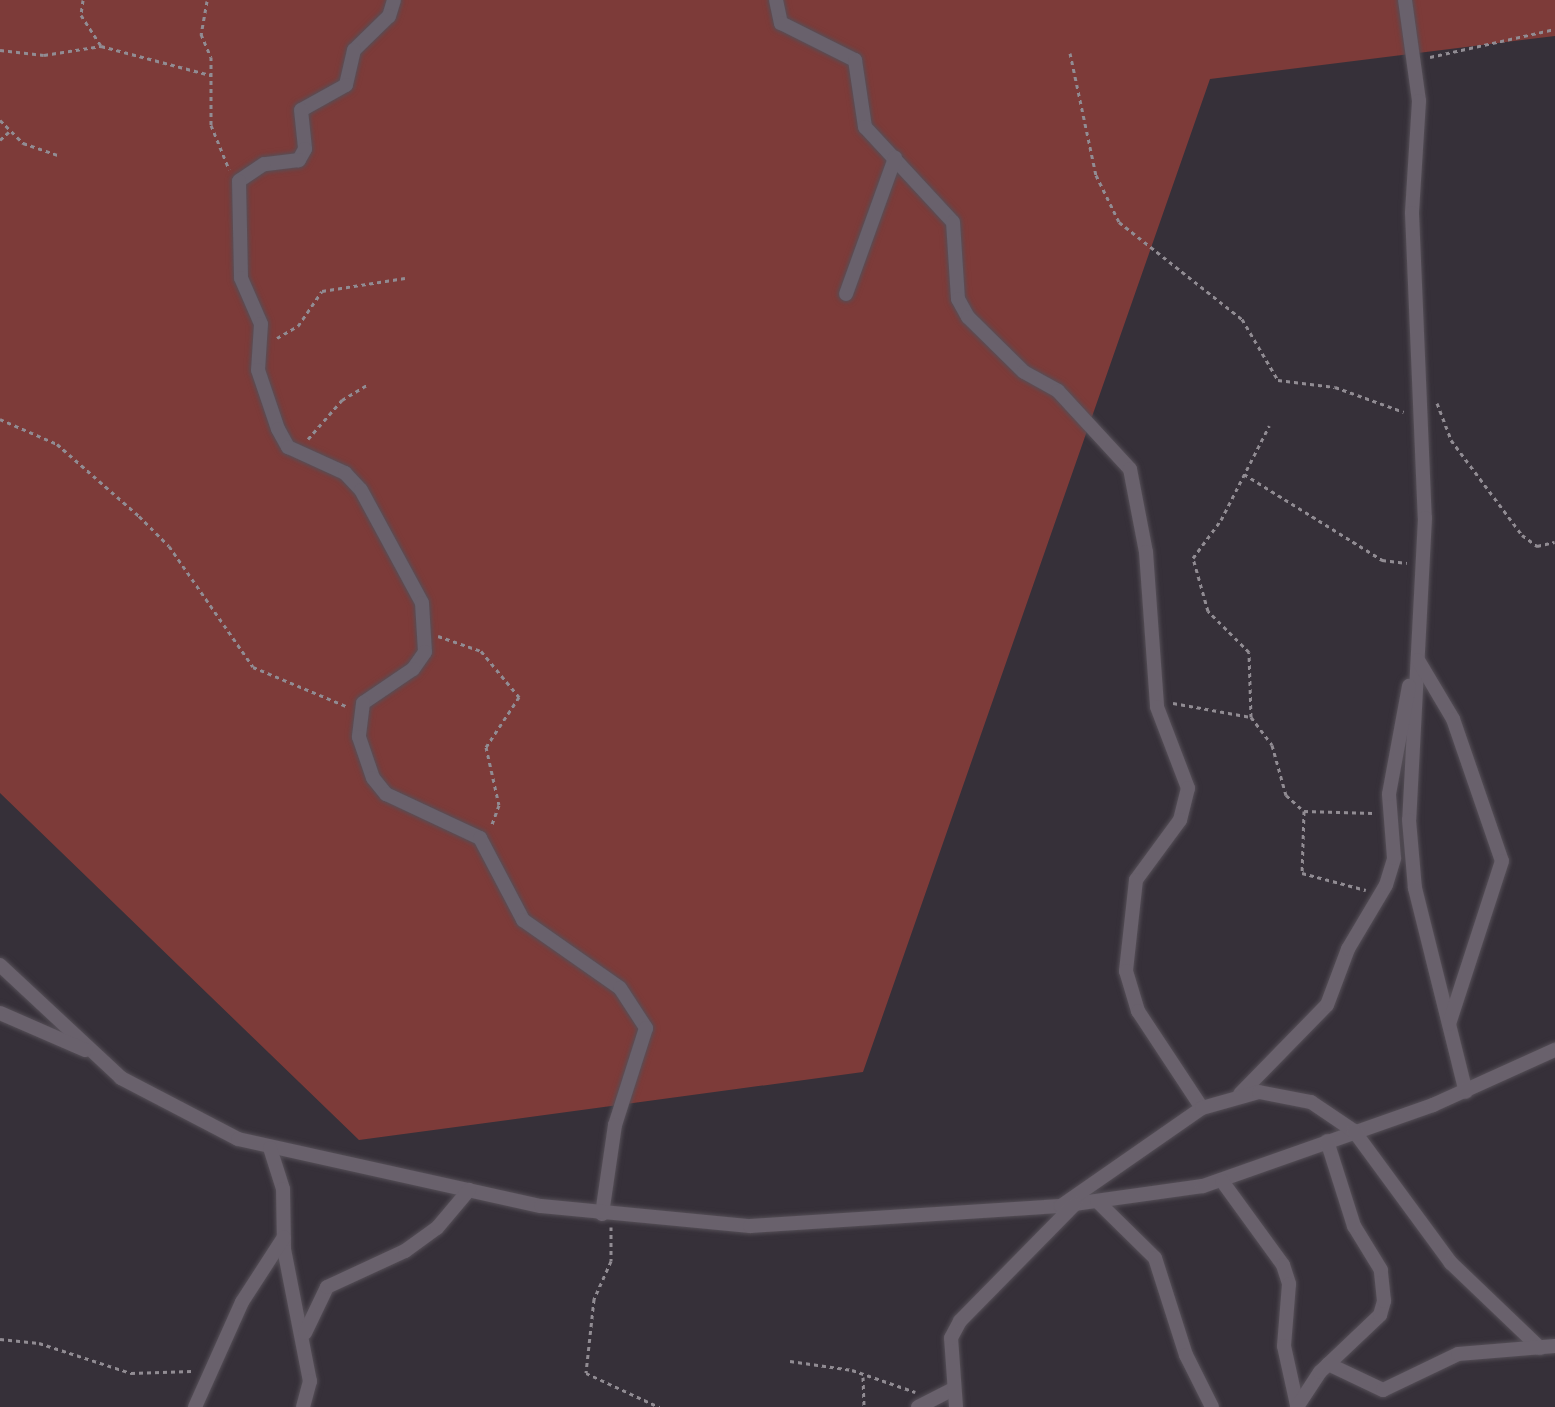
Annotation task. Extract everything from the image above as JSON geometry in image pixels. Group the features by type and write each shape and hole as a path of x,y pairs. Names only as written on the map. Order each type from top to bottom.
{"street":[{"path":"394,0 389,16 354,50 346,85 301,110 305,149 299,160 264,164 239,181 241,278 261,324 258,370 278,429 297,451 361,490 417,589 426,635 413,669 369,693 360,717 362,751 379,788 464,826 489,850 523,920 620,988 646,1028 615,1125 606,1215"},
{"path":"776,0 781,23 855,60 865,127 953,222 958,299 968,317 1024,372 1058,391 1130,469 1146,552 1156,701 1188,788 1180,820 1136,880 1126,971 1138,1011 1202,1108"},
{"path":"956,1407 952,1390 951,1338 960,1321 1068,1205 1202,1108 1240,1094 1327,1005 1348,949 1381,894 1394,858 1389,813 1423,565 1412,64 1403,2"},
{"path":"846,294 895,158"},
{"path":"1415,634 1414,874 1466,1092"},
{"path":"1416,656 1453,719 1502,861 1449,1025"},
{"path":"0,965 93,1053 194,1121 270,1148 388,1166 469,1190 606,1215 750,1226 1068,1205 1222,1181 1466,1092 1555,1050"},
{"path":"0,1013 93,1053"},
{"path":"1240,1094 1311,1102 1354,1131 1451,1263 1547,1347"},
{"path":"1297,1407 1328,1364 1380,1315 1386,1285 1354,1226 1327,1141"},
{"path":"270,1148 283,1189 284,1237 311,1389 303,1407"},
{"path":"1222,1181 1283,1265 1284,1346 1297,1407"},
{"path":"304,1337 327,1287 405,1251 437,1228 469,1190"},
{"path":"1097,1201 1155,1258 1186,1355 1212,1407"},
{"path":"195,1407 208,1374 284,1237"},
{"path":"1328,1364 1383,1390 1435,1360 1547,1347"},
{"path":"924,1403 952,1390"}],"path":[{"path":"83,0 81,15 101,46"},
{"path":"207,1 201,34 210,75 215,147 239,181"},
{"path":"1412,64 1555,29"},
{"path":"0,50 44,55 101,46 210,75"},
{"path":"1070,53 1096,175 1119,222 1242,319 1278,380 1335,387 1421,422"},
{"path":"0,120 9,132 58,155"},
{"path":"0,140 9,132"},
{"path":"260,346 298,326 322,291 405,278"},
{"path":"1418,377 1451,440 1522,535 1537,546 1555,542"},
{"path":"297,451 342,400 367,385"},
{"path":"0,419 57,444 139,516 169,546 253,667 298,691 331,695 360,717"},
{"path":"1269,426 1193,558 1208,611 1249,652 1251,717 1272,745 1286,795 1304,811 1389,813"},
{"path":"1243,474 1382,560 1423,565"},
{"path":"426,635 481,651 519,697 486,747 499,805 489,850"},
{"path":"1156,701 1251,717"},
{"path":"1304,811 1302,873 1381,894"},
{"path":"606,1215 611,1261 594,1299 586,1373 659,1407"},
{"path":"0,1339 39,1343 138,1374 208,1374"},
{"path":"790,1361 863,1377 924,1403"},
{"path":"863,1377 864,1407"}],"shaded area":[{"path":"0,0 1555,0 1555,36 1210,79 863,1072 359,1140 0,793"}]}
